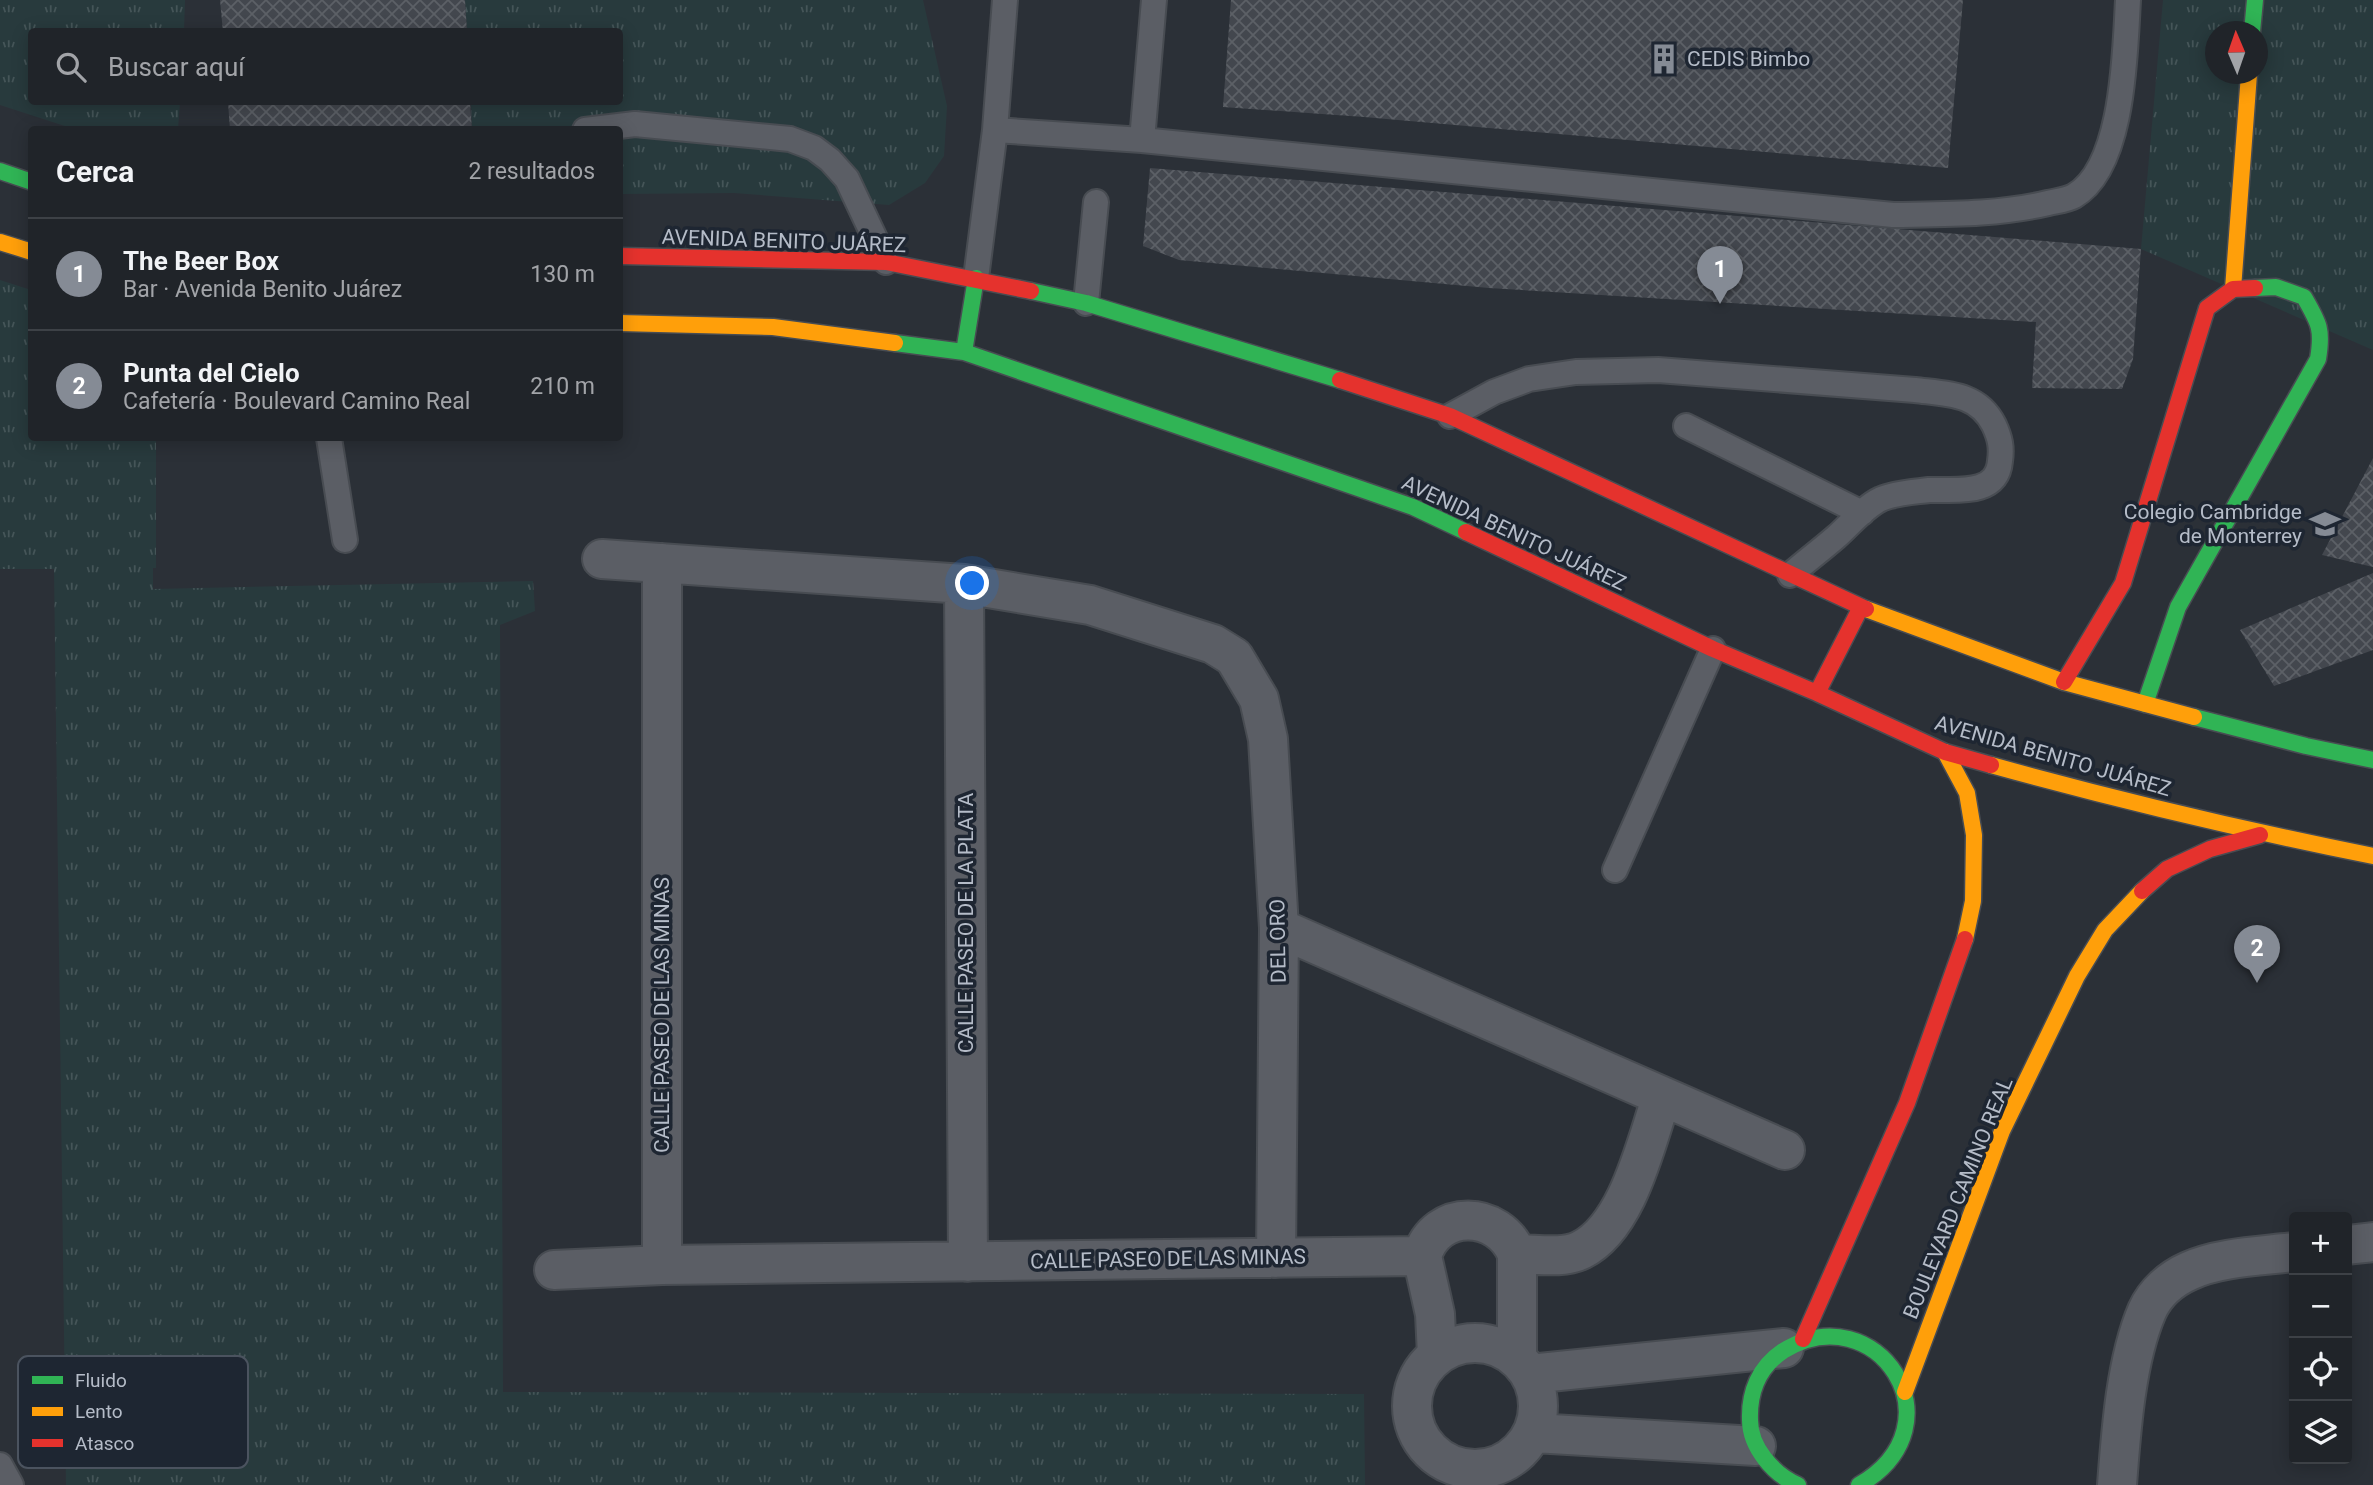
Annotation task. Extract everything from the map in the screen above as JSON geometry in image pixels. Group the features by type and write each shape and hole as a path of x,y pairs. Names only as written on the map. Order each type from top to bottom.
{"main road":[{"path":"2253,21 2255,0"},
{"path":"2233,289 2248,84"},
{"path":"0,171 28,181"},
{"path":"0,242 28,251"},
{"name":"AVENIDA BENITO JUÁREZ","path":"623,256 886,262 976,278 1086,303 1450,416 1861,607 2064,682 2306,746 2373,760"},
{"path":"964,352 976,278"},
{"path":"2064,682 2123,583 2207,308 2233,289 2276,287 2304,297 2316,318 2322,337 2318,359 2178,607 2145,704"},
{"name":"AVENIDA BENITO JUÁREZ","path":"623,323 773,327 964,352 1413,507 1713,649 1945,752 2085,791 2263,834 2373,856"},
{"path":"1817,693 1861,607"},
{"path":"1793,1343 1906,1103 1964,946 1973,901 1973,835 1967,793 1945,752"},
{"name":"BOULEVARD CAMINO REAL","path":"1905,1392 2002,1131 2077,976 2105,930 2167,869 2210,849 2263,834"},
{"path":"1770,1485 1764,1457 1750,1425 1750,1403 1756,1381 1767,1363 1793,1343 1824,1335 1845,1336 1865,1344 1882,1356 1896,1372 1905,1392 1906,1427 1892,1466 1859,1485"},
{"path":"1764,1457 1789,1482 1798,1485"}],"street":[{"path":"603,559 964,584"},
{"name":"CALLE PASEO DE LAS MINAS","path":"663,563 662,1265 1422,1256"},
{"name":"DEL ORO","path":"964,584 1090,605 1213,644 1234,657 1259,699 1268,739 1279,928 1276,1258"},
{"name":"CALLE PASEO DE LA PLATA","path":"964,584 968,1262"},
{"path":"1279,928 1785,1150"},
{"path":"1517,1254 1574,1252 1594,1241 1612,1223 1633,1182 1662,1096"},
{"path":"1437,1354 1435,1314 1422,1256 1426,1244 1437,1231 1452,1223 1470,1220 1485,1222 1501,1231 1513,1244 1517,1254 1524,1366"},
{"path":"2352,1244 2373,1242"},
{"path":"2117,1485 2122,1419 2137,1341 2148,1309 2160,1292 2166,1284 2190,1270 2232,1259 2289,1253"},
{"path":"554,1270 662,1265"},
{"path":"1478,1343 1499,1347 1524,1366 1538,1392 1539,1413 1534,1433 1510,1473 1466,1469 1443,1474 1416,1432 1411,1411 1414,1390 1423,1371 1437,1354 1457,1345 1478,1343"},
{"path":"1524,1366 1793,1343"},
{"path":"1534,1433 1764,1457"}],"lane":[{"path":"976,278 995,130 1005,0"},
{"path":"1142,140 1154,0"},
{"path":"995,130 1142,140 1893,215 1972,214 2031,207 2073,196 2093,179 2108,150 2118,116 2128,0"},
{"path":"618,126 635,124 790,139 814,148 830,160 847,179 886,262"},
{"path":"1086,303 1096,202"},
{"path":"1450,416 1494,392 1529,379 1576,372 1658,370 1915,390 1958,396 1976,402 1987,412 2002,446 2000,468 1994,478 1979,488 1905,493 1881,499 1790,575"},
{"path":"1686,426 1862,513"},
{"path":"329,441 345,540"},
{"path":"1615,870 1713,649"},
{"path":"0,1465 11,1485"}],"green space":[{"path":"0,0 185,0 184,28 28,28 28,105 180,105 178,126 65,126 0,105"},
{"path":"465,0 923,0 947,106 944,156 925,183 889,205 734,193 623,194 623,126 472,126 471,105 623,105 623,28 467,28"},
{"path":"2163,0 2373,0 2373,350 2141,249"},
{"path":"0,280 28,289 28,441 156,441 156,568 153,568 153,589 533,581 535,611 500,625 503,1392 1364,1394 1365,1485 66,1485 66,1468 248,1468 248,1356 64,1356 54,569 0,569"}],"building":[{"path":"220,0 465,0 467,28 223,28"},
{"name":"CEDIS Bimbo","path":"1231,0 1963,0 1948,168 1223,107"},
{"path":"228,105 470,105 472,126 230,126"},
{"path":"1150,168 2141,249 2133,359 2122,389 2032,388 2036,322 1489,288 1179,260 1143,246"},
{"path":"2373,458 2373,567 2322,555"},
{"path":"2373,573 2373,650 2274,686 2240,630"}],"traffic: fast":[{"path":"2253,21 2255,0"},
{"path":"0,171 28,181"},
{"path":"964,352 976,278"},
{"path":"2145,704 2178,607 2318,359 2318,326 2304,297 2276,287 2255,288"},
{"path":"1031,291 1086,303 1340,380"},
{"path":"895,343 964,352 1413,507 1466,532"},
{"path":"2194,717 2373,760"},
{"path":"1798,1485 1772,1467 1759,1450 1751,1430 1751,1400 1762,1372 1775,1357 1783,1351 1817,1338 1849,1339 1876,1352 1895,1373 1906,1401 1904,1430 1890,1459 1859,1485"}],"traffic: slow":[{"path":"2233,289 2248,84"},
{"path":"0,242 28,251"},
{"path":"623,323 773,327 895,343"},
{"path":"1866,609 2064,682 2194,717"},
{"path":"1945,752 1967,793 1974,835 1973,901 1965,939"},
{"path":"1991,765 2181,814 2373,856"},
{"path":"1905,1392 2002,1131 2077,976 2105,930 2142,891"}],"traffic: jam":[{"path":"623,256 886,262 1031,291"},
{"path":"2064,682 2123,583 2207,308 2233,289 2255,288"},
{"path":"1340,380 1450,416 1866,609"},
{"path":"1466,532 1713,649 1945,752 1991,765"},
{"path":"1817,693 1861,607"},
{"path":"2142,891 2167,869 2210,849 2260,835"},
{"path":"1803,1339 1907,1103 1965,939"}],"place":[{"name":"CEDIS Bimbo","path":"1664,59"},
{"name":"The Beer Box","path":"1720,304"},
{"name":"Colegio Cambridge de Monterrey","path":"2325,524"},
{"name":"Punta del Cielo","path":"2257,983"}]}
